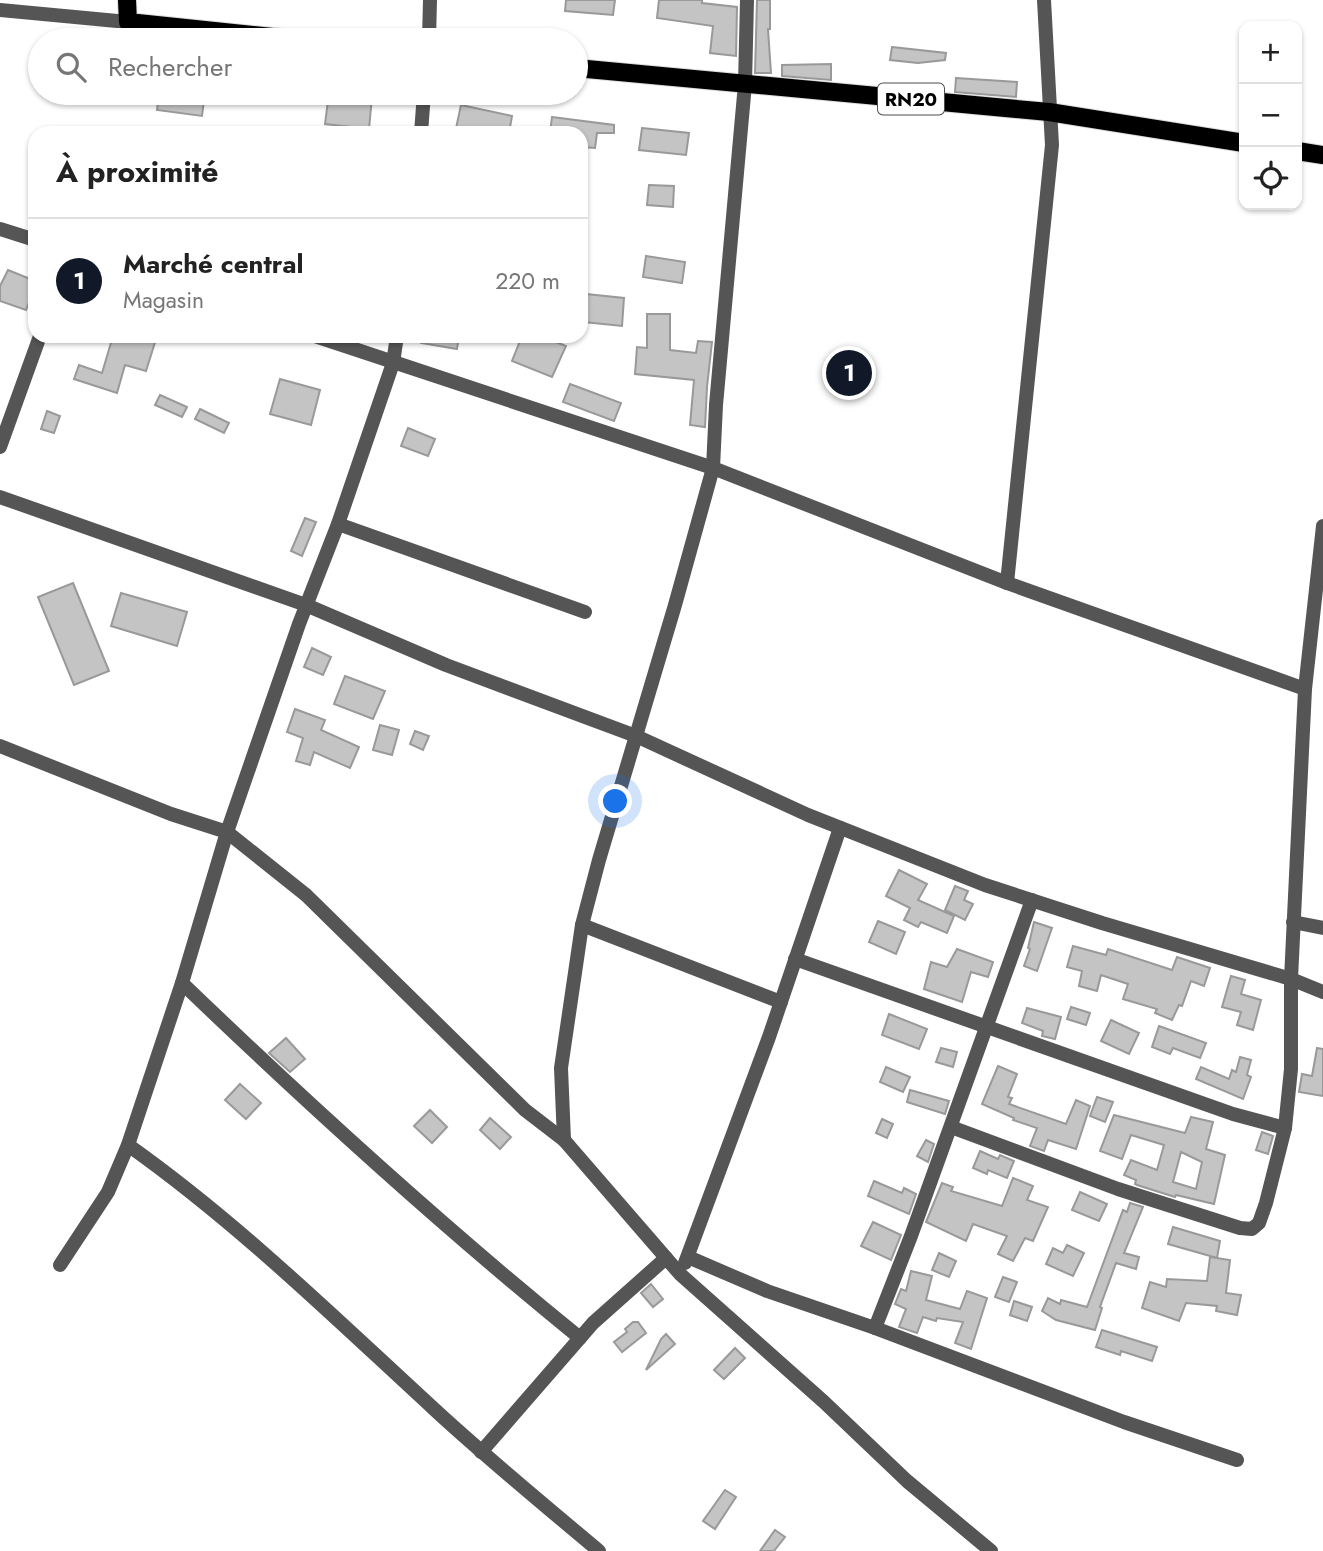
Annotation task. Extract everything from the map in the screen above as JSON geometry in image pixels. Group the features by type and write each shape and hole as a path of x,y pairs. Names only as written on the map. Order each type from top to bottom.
{"main road":[{"path":"127,0 128,22 186,28"},
{"name":"RN20","path":"588,69 1049,112 1239,142"},
{"path":"1302,152 1323,155"}],"street":[{"path":"429,28 430,0"},
{"path":"564,1140 561,1068 582,925 713,468 716,405 745,84 747,0"},
{"path":"1007,583 1051,158 1044,0"},
{"path":"0,10 128,22"},
{"path":"422,126 423,105"},
{"path":"0,229 28,238"},
{"path":"0,447 37,343"},
{"path":"335,343 713,468 1007,583 1305,689"},
{"path":"60,1265 108,1192 128,1145 182,984 227,832 306,605 338,524 393,363 396,343"},
{"path":"0,497 306,605 446,665 636,736 840,828 985,885 1291,979 1323,992"},
{"path":"338,524 585,612"},
{"path":"951,1127 1118,1189 1240,1228 1252,1229 1259,1223 1285,1128 1291,1069 1293,922 1305,689 1323,526"},
{"path":"0,746 171,814 227,832 306,895 466,1055 525,1110 564,1140 680,1274 907,1480 991,1551"},
{"path":"680,1274 781,1002 840,828"},
{"path":"875,1328 988,1029 1032,900"},
{"path":"1293,922 1323,928"},
{"path":"582,925 781,1002"},
{"path":"795,959 1233,1114 1285,1128"},
{"path":"182,984 283,1080 500,1273 580,1338"},
{"path":"128,1145 223,1218 310,1294 481,1452 599,1551"},
{"path":"688,1257 767,1291 875,1328 1075,1404 1237,1460"},
{"path":"481,1452 593,1323 666,1258"}],"building":[{"path":"566,0 615,0 613,15 565,11"},
{"path":"659,0 702,0 702,3 737,7 736,56 710,53 713,26 657,18"},
{"path":"757,0 770,0 768,29 771,73 755,73"},
{"path":"892,47 946,53 945,60 918,63 890,60"},
{"path":"831,64 831,80 782,76 782,65"},
{"path":"956,78 1017,82 1016,97 955,92"},
{"path":"158,105 203,105 202,116 157,110"},
{"path":"327,105 371,105 369,126 325,124"},
{"path":"461,105 512,116 510,126 456,126"},
{"path":"552,117 614,125 614,133 597,133 595,148 588,148 588,126 551,126"},
{"path":"642,128 689,133 686,155 639,150"},
{"path":"649,185 674,186 673,207 647,205"},
{"path":"646,256 685,262 682,283 643,277"},
{"path":"8,270 28,278 26,310 0,301 0,286"},
{"path":"588,294 624,298 622,326 588,322"},
{"path":"647,314 670,314 670,350 696,353 698,341 712,342 705,427 690,425 694,380 635,374 637,347 647,348"},
{"path":"111,343 155,343 146,371 125,365 117,393 74,379 79,365 102,373"},
{"path":"421,343 458,343 457,349"},
{"path":"519,343 558,343 566,346 552,377 512,361"},
{"path":"280,379 320,390 311,425 270,414"},
{"path":"570,384 621,403 614,421 563,402"},
{"path":"160,395 187,407 182,417 155,405"},
{"path":"200,409 229,423 224,433 195,419"},
{"path":"47,411 60,416 54,433 41,429"},
{"path":"408,428 435,439 428,456 401,446"},
{"path":"305,518 316,522 302,556 291,551"},
{"path":"73,583 109,671 74,685 38,597"},
{"path":"121,593 187,612 177,646 111,626"},
{"path":"312,648 331,657 323,675 304,667"},
{"path":"345,676 385,691 373,719 334,704"},
{"path":"295,709 325,720 321,730 359,747 350,768 314,752 310,765 296,761 303,738 287,732"},
{"path":"380,725 399,730 392,755 373,750"},
{"path":"415,731 429,736 423,750 410,744"},
{"path":"899,870 927,884 918,900 954,916 947,933 921,922 918,927 904,920 910,908 886,896"},
{"path":"955,886 968,891 964,900 973,904 965,920 945,910"},
{"path":"878,921 905,932 896,954 869,942"},
{"path":"1034,922 1052,928 1037,971 1024,966"},
{"path":"1073,946 1106,955 1108,949 1172,970 1177,957 1210,968 1204,986 1191,981 1182,1006 1179,1005 1172,1020 1155,1013 1157,1009 1123,999 1128,984 1101,975 1097,991 1079,986 1082,971 1067,967"},
{"path":"957,949 993,962 988,977 971,972 962,1002 924,989 931,962 947,967"},
{"path":"1231,976 1245,980 1241,994 1261,1000 1253,1030 1237,1025 1241,1012 1222,1007"},
{"path":"1071,1007 1090,1013 1086,1025 1067,1019"},
{"path":"1027,1008 1061,1017 1055,1039 1042,1036 1043,1031 1022,1023"},
{"path":"889,1014 927,1029 919,1049 882,1035"},
{"path":"1111,1020 1139,1033 1129,1054 1101,1041"},
{"path":"1159,1026 1206,1043 1200,1058 1173,1048 1170,1054 1152,1047"},
{"path":"286,1038 305,1059 290,1072 269,1053"},
{"path":"941,1048 957,1052 953,1067 936,1062"},
{"path":"1317,1048 1323,1049 1323,1096 1299,1092 1302,1074 1312,1076"},
{"path":"1240,1057 1251,1060 1247,1075 1251,1077 1243,1099 1196,1079 1201,1067 1229,1079 1232,1070 1236,1072"},
{"path":"998,1066 1017,1074 1008,1097 1012,1098 1009,1104 1066,1124 1076,1100 1090,1106 1076,1149 1048,1140 1044,1151 1030,1146 1037,1128 1013,1120 1014,1118 982,1104"},
{"path":"886,1067 910,1077 903,1092 880,1082"},
{"path":"240,1084 261,1103 246,1119 225,1100"},
{"path":"910,1090 949,1101 945,1114 907,1102"},
{"path":"1097,1097 1113,1102 1105,1122 1090,1116"},
{"path":"430,1110 447,1127 432,1143 414,1126"},
{"path":"1114,1115 1185,1133 1191,1117 1213,1122 1206,1149 1225,1155 1214,1204 1176,1195 1175,1197 1137,1185 1136,1180 1124,1175 1131,1160 1157,1170 1164,1145 1131,1135 1122,1159 1100,1151","holes":["1181,1152 1202,1162 1196,1189 1173,1182"]},
{"path":"490,1118 511,1137 500,1149 480,1130"},
{"path":"882,1119 893,1124 887,1138 876,1133"},
{"path":"1262,1132 1273,1136 1268,1154 1256,1150"},
{"path":"926,1140 934,1144 928,1162 917,1156"},
{"path":"980,1151 998,1159 1000,1155 1014,1161 1007,1178 988,1170 987,1174 973,1168"},
{"path":"1013,1178 1033,1186 1027,1200 1048,1207 1033,1241 1025,1238 1013,1261 998,1254 1007,1236 973,1224 966,1241 926,1222 942,1183 953,1187 951,1191 1002,1206"},
{"path":"874,1181 902,1193 904,1188 916,1194 909,1214 868,1196"},
{"path":"1080,1192 1107,1204 1099,1221 1072,1210"},
{"path":"1130,1203 1143,1207 1124,1253 1139,1257 1136,1269 1116,1263 1100,1307 1102,1308 1095,1330 1056,1320 1042,1311 1048,1298 1060,1304 1061,1300 1087,1307 1123,1210 1127,1212"},
{"path":"873,1222 901,1235 891,1260 861,1246"},
{"path":"1173,1227 1220,1241 1217,1258 1168,1244"},
{"path":"1067,1245 1084,1253 1073,1276 1046,1264 1053,1248 1063,1253"},
{"path":"939,1253 956,1261 949,1277 932,1270"},
{"path":"1210,1257 1230,1260 1226,1293 1241,1295 1237,1315 1216,1311 1217,1306 1186,1303 1179,1321 1142,1308 1150,1282 1166,1287 1167,1279 1207,1281"},
{"path":"911,1271 932,1276 926,1300 960,1309 967,1291 987,1298 971,1349 955,1343 963,1322 937,1318 936,1321 923,1317 917,1333 899,1327 906,1309 895,1304 901,1289 906,1291"},
{"path":"1003,1277 1017,1282 1009,1302 995,1297"},
{"path":"651,1284 663,1299 653,1307 641,1293"},
{"path":"1014,1301 1032,1307 1027,1321 1010,1315"},
{"path":"633,1322 638,1322 646,1333 622,1352 614,1342 627,1332 625,1329"},
{"path":"1102,1330 1157,1347 1152,1361 1121,1351 1120,1355 1096,1347"},
{"path":"666,1334 675,1344 646,1370 661,1339"},
{"path":"735,1348 745,1358 724,1379 714,1370"},
{"path":"725,1490 736,1497 715,1529 703,1521"},
{"path":"775,1530 785,1537 774,1551 760,1551"}],"place":[{"name":"Marché central","path":"849,373"}]}
